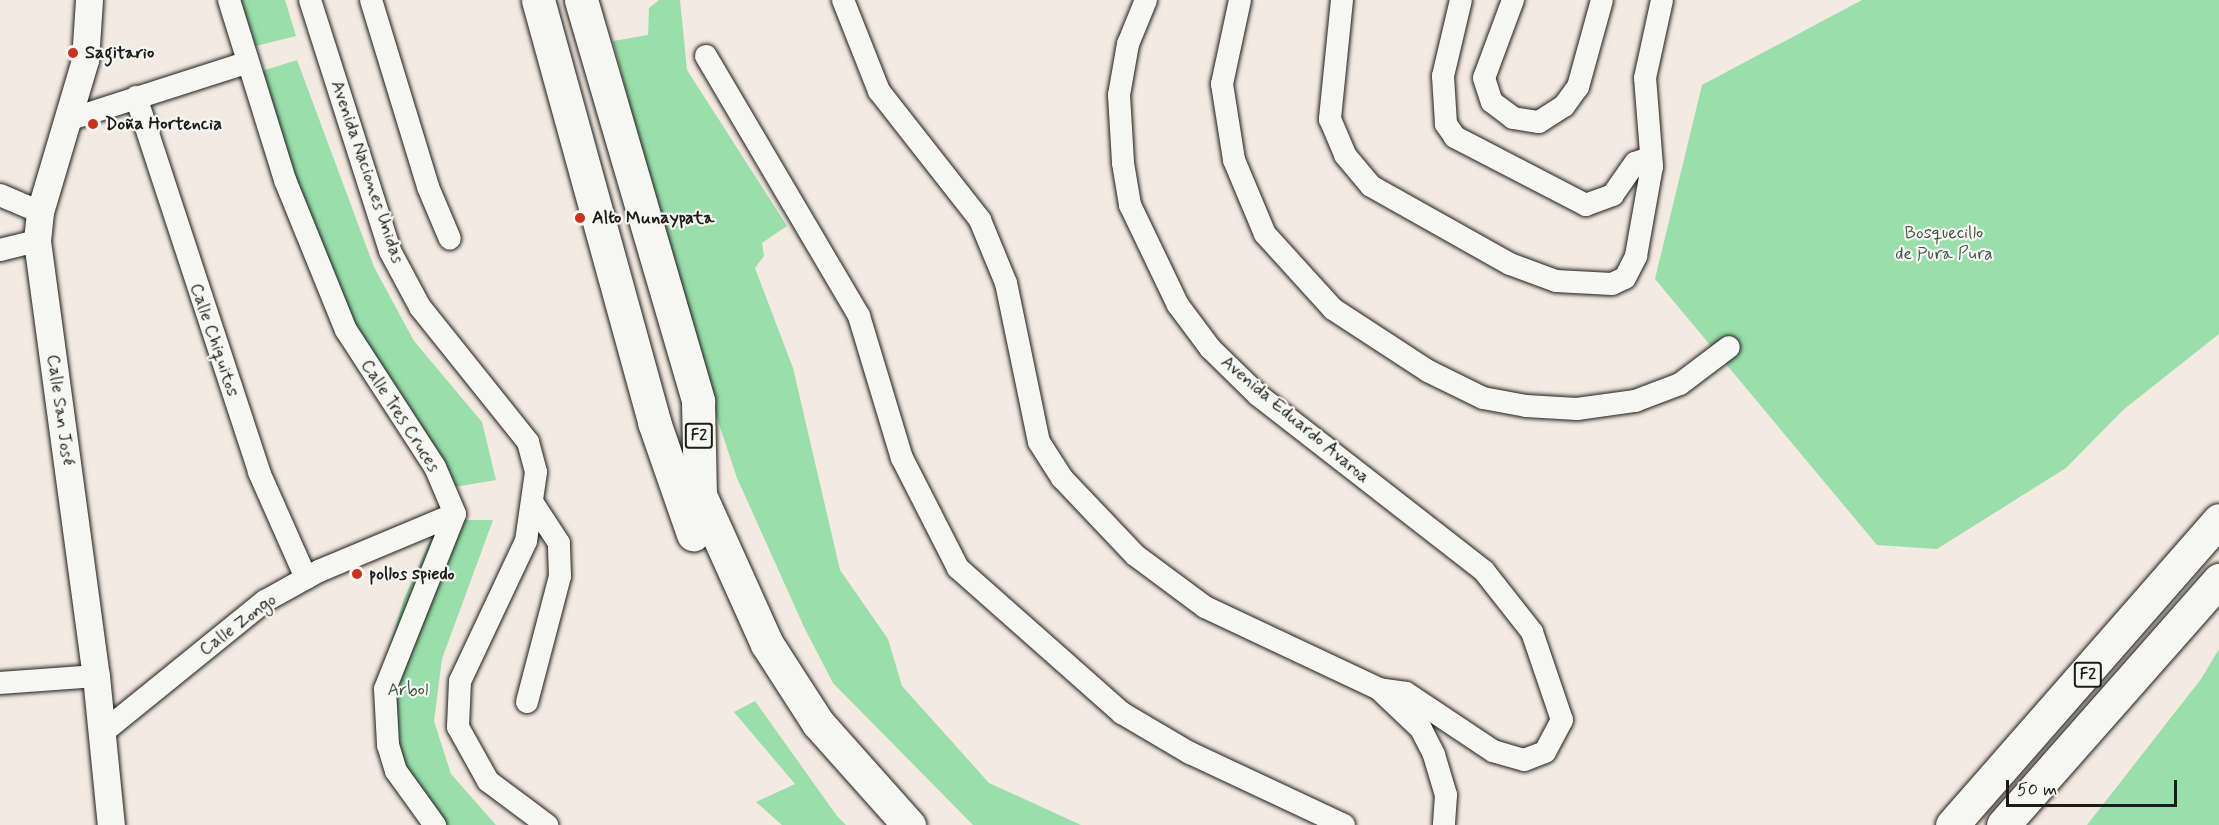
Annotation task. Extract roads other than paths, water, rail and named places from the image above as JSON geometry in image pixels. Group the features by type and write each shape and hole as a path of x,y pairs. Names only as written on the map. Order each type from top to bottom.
{"highway":[{"name":"F2","path":"537,0 654,422 712,582 799,733 877,825"},
{"name":"F2","path":"581,0 698,401 700,495 767,644 818,723 909,825"},
{"name":"F2","path":"1952,825 2219,520"},
{"name":"F2","path":"2003,825 2219,580"}],"street":[{"name":"Calle San José","path":"89,0 85,60 40,212 37,241 96,676 111,825"},
{"name":"Calle Tres Cruces","path":"229,0 246,63 285,180 346,330 435,467 455,514"},
{"name":"Avenida Naciones Unidas","path":"310,0 390,251 420,307 519,424 536,472 534,505 526,541 460,681 458,727 488,781 547,825"},
{"path":"371,0 428,187 450,239"},
{"path":"843,0 879,91 980,220 1006,283 1039,442 1085,507 1136,555 1205,607 1378,689 1421,729 1434,755 1446,795 1444,825"},
{"name":"Avenida Eduardo Avaroa","path":"1146,0 1128,44 1119,95 1123,163 1130,205 1178,305 1210,348 1258,395 1484,571 1512,604 1544,659 1562,720 1545,752 1524,760 1492,751 1439,711 1406,693 1378,689"},
{"path":"1240,0 1222,84 1234,160 1265,234 1333,309 1428,372 1483,398 1526,406 1577,410 1635,401 1680,384 1729,347"},
{"path":"1342,0 1330,119 1335,139 1371,186 1418,217 1510,264 1556,281 1612,284 1625,278 1636,256 1652,166 1645,78 1662,0"},
{"path":"1461,0 1443,76 1446,124 1455,137 1586,205 1613,195 1635,163 1644,160 1652,166"},
{"path":"1513,0 1484,78 1492,102 1513,118 1539,122 1564,106 1585,71 1602,0"},
{"path":"706,56 859,316 902,458 958,568 1122,714 1190,753 1344,825"},
{"path":"68,120 246,63"},
{"name":"Calle Chiquitos","path":"136,97 259,472 306,578"},
{"path":"0,195 40,212"},
{"path":"0,250 37,241"},
{"path":"527,702 560,576 559,543 534,505"},
{"path":"435,825 396,771 388,745 385,689 455,514"},
{"name":"Calle Zongo","path":"102,733 265,602 306,578 455,514"},
{"path":"0,683 96,676"}],"place":[{"name":"Sagitario","path":"73,53"},
{"name":"Doña Hortencia","path":"93,124"},
{"name":"Alto Munaypata","path":"580,218"},
{"name":"pollos spiedo","path":"357,574"}],"park label":[{"name":"Bosquecillo de Pura Pura","path":"1944,244"},
{"name":"Arbol","path":"408,690"}]}
